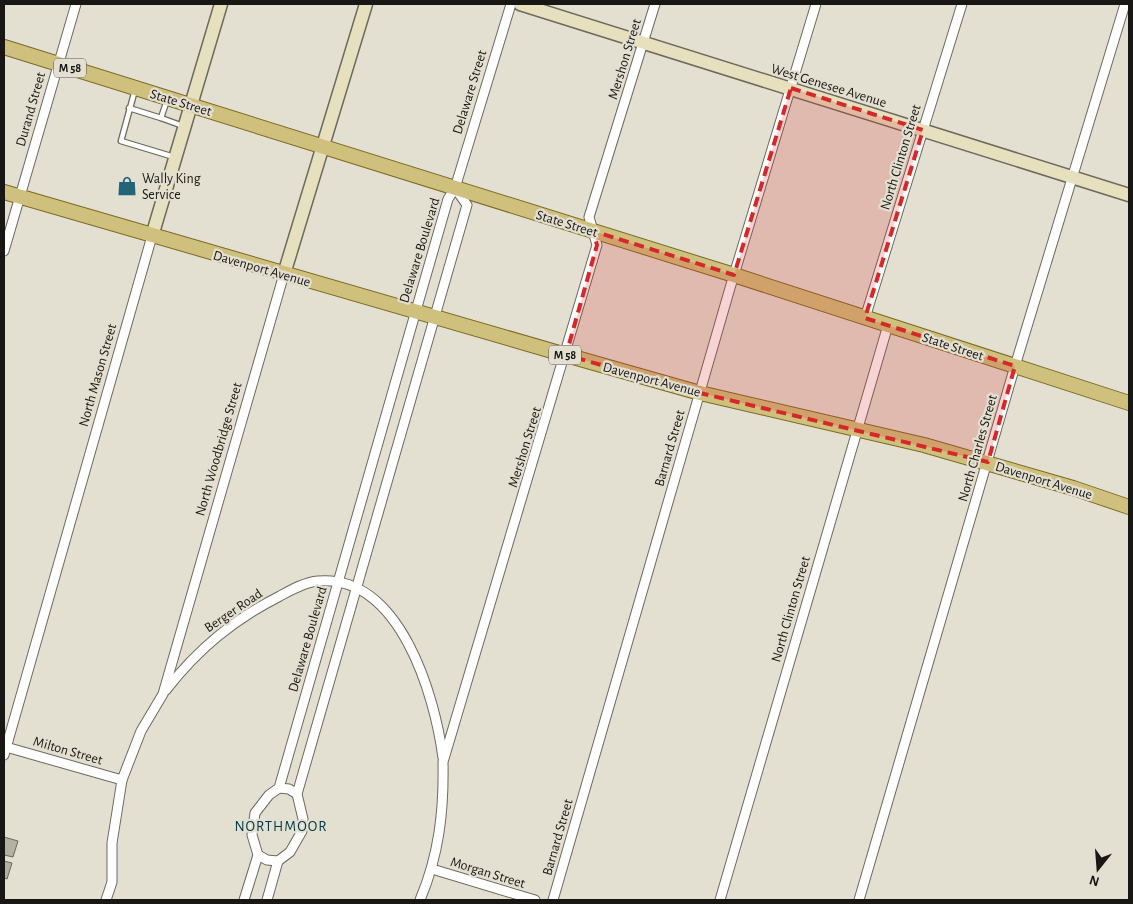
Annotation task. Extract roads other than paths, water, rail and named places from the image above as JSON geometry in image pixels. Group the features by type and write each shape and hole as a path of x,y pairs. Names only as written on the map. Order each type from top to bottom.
{"main road":[{"name":"State Street","path":"4,47 734,275 1129,403"},
{"name":"Davenport Avenue","path":"4,192 700,393 988,462 1129,507"}],"street":[{"name":"Durand Street","path":"4,251 76,4"},
{"name":"North Mason Street","path":"5,751 174,157 221,4"},
{"name":"North Woodbridge Street","path":"106,900 112,882 112,843 122,780 141,731 163,694 321,147 366,4"},
{"name":"Delaware Street","path":"455,188 511,4"},
{"name":"West Genesee Avenue","path":"520,4 1129,195"},
{"name":"Mershon Street","path":"420,900 432,870 443,817 443,762 566,355 597,245 589,217 655,4"},
{"name":"Barnard Street","path":"553,900 734,275 816,4"},
{"name":"North Clinton Street","path":"865,318 962,4"},
{"name":"North Charles Street","path":"859,900 1015,366 1125,4"},
{"name":"Delaware Boulevard","path":"267,900 278,861 290,852 302,831 303,819 297,794 467,205 455,188 448,199 279,788"},
{"name":"North Clinton Street","path":"720,900 888,325"},
{"name":"Berger Road","path":"163,694 189,661 215,638 254,610 294,588 318,581 357,588"},
{"path":"357,588 372,596 390,616 420,668 437,719 443,762"},
{"name":"Milton Street","path":"5,751 122,780"},
{"path":"244,900 258,855 252,835 256,813 268,795 279,788 289,789 297,794"},
{"path":"258,855 267,860 278,861"},
{"name":"Morgan Street","path":"432,870 535,900"},
{"path":"112,882 114,900"}],"lane":[{"path":"136,88 121,141 174,157"},
{"path":"161,118 167,98"},
{"path":"129,108 183,126"}],"place":[{"name":"Wally King Service","path":"127,186"}],"district":[{"name":"NORTHMOOR","path":"281,826"}]}
